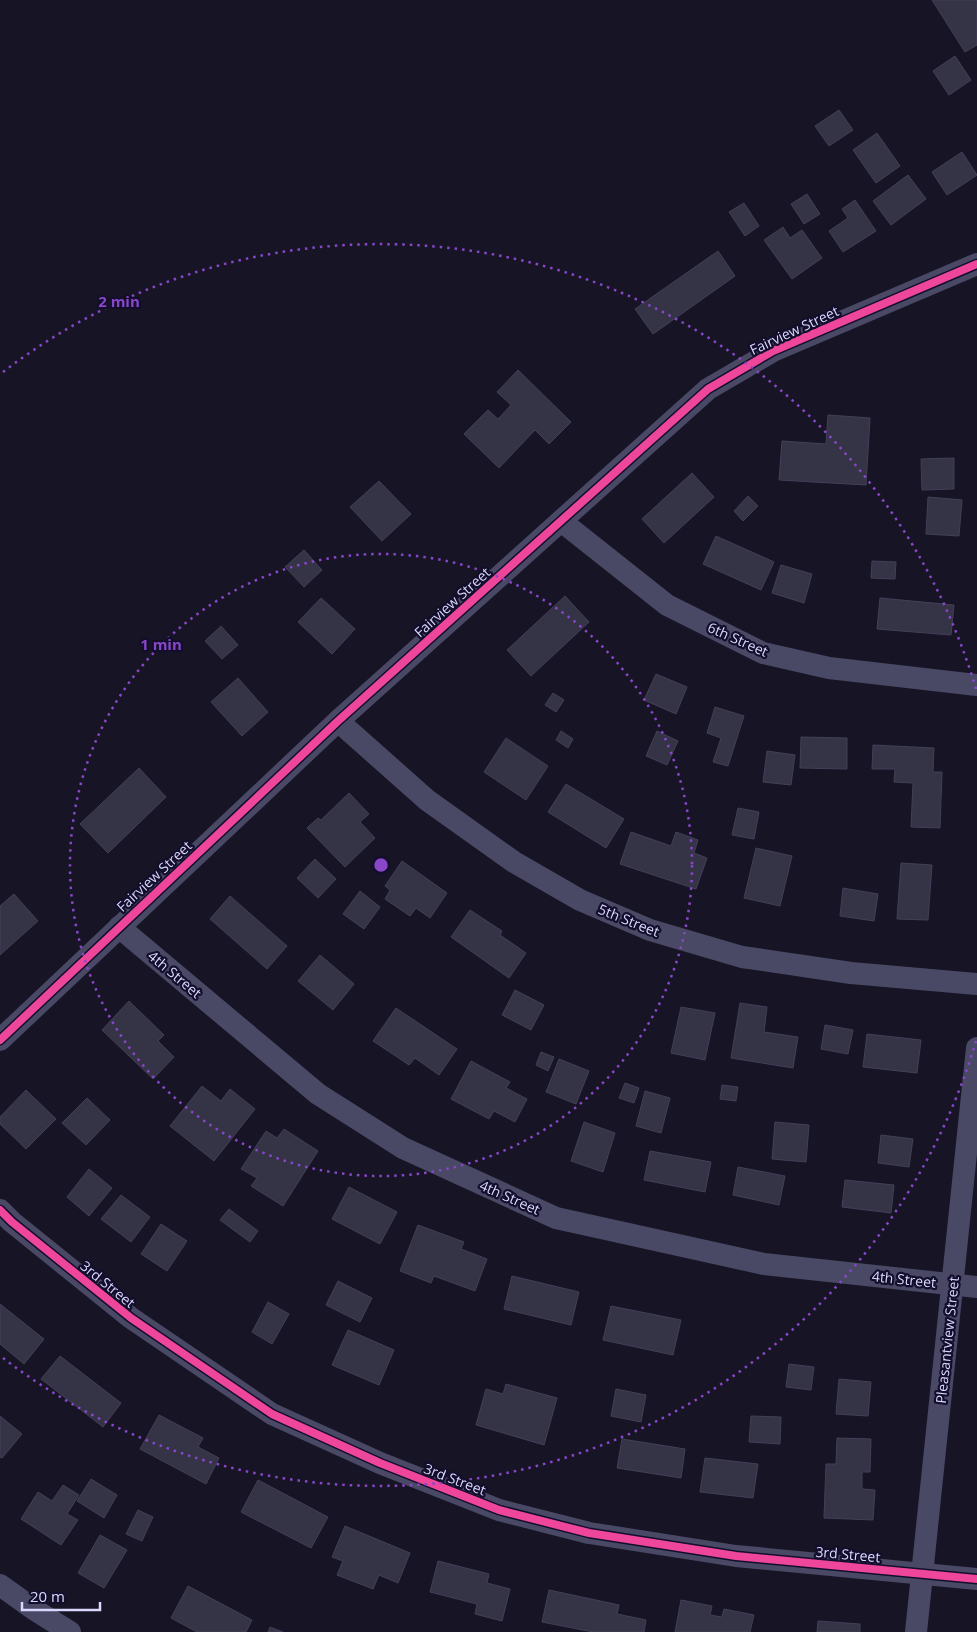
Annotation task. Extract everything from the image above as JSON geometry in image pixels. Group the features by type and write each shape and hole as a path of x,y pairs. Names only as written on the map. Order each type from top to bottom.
{"street":[{"name":"Fairview Street","path":"0,1040 338,721 708,389 773,351 977,264"},
{"name":"6th Street","path":"561,521 667,605 763,652 829,668 977,685"},
{"name":"5th Street","path":"338,721 428,800 514,862 580,900 650,930 742,956 852,973 977,984"},
{"name":"4th Street","path":"119,927 318,1094 403,1148 556,1218 764,1264 977,1287"},
{"name":"Pleasantview Street","path":"916,1632 977,1048"},
{"name":"3rd Street","path":"0,1210 12,1222 131,1318 272,1414 398,1470 499,1510 589,1532 736,1556 977,1579"},
{"path":"0,1585 70,1632"}],"building":[{"path":"932,0 977,0 977,45 965,52"},
{"path":"955,56 971,80 949,95 933,71"},
{"path":"839,110 853,130 829,146 815,126"},
{"path":"877,133 900,166 876,183 853,150"},
{"path":"962,152 977,175 947,195 932,172"},
{"path":"908,175 926,199 891,225 873,201"},
{"path":"807,194 820,214 804,224 791,204"},
{"path":"855,200 876,231 843,252 829,231 848,218 842,209"},
{"path":"744,203 759,226 745,236 729,212"},
{"path":"783,227 790,238 802,230 822,258 792,279 764,240"},
{"path":"718,251 735,276 653,334 635,309"},
{"path":"518,370 571,422 549,444 535,430 499,468 464,434 488,410 498,419 511,405 497,392"},
{"path":"828,415 870,418 866,485 779,480 782,441 826,444"},
{"path":"954,458 954,489 922,490 921,459"},
{"path":"692,473 714,497 664,543 642,519"},
{"path":"379,481 411,514 382,541 350,507"},
{"path":"748,496 758,506 743,521 734,511"},
{"path":"928,497 962,500 959,536 926,534"},
{"path":"716,536 774,562 761,590 703,564"},
{"path":"304,550 322,570 304,587 285,567"},
{"path":"872,561 896,562 895,579 871,578"},
{"path":"781,565 812,574 804,603 772,593"},
{"path":"565,596 589,622 531,676 507,650"},
{"path":"321,598 355,629 332,654 298,622"},
{"path":"880,598 954,605 951,635 877,629"},
{"path":"221,626 238,645 222,659 205,641"},
{"path":"656,674 687,687 676,714 644,700"},
{"path":"238,678 268,712 242,736 211,702"},
{"path":"553,693 564,700 556,712 545,705"},
{"path":"715,707 744,716 728,766 713,762 721,738 707,733"},
{"path":"561,731 573,739 568,748 556,740"},
{"path":"657,731 678,741 667,765 646,756"},
{"path":"801,737 847,738 847,769 800,768"},
{"path":"506,738 548,766 526,800 484,772"},
{"path":"873,745 934,748 933,772 942,772 940,828 911,827 913,783 894,782 895,769 872,769"},
{"path":"767,751 795,755 791,785 763,782"},
{"path":"139,768 166,797 108,853 80,824"},
{"path":"566,784 624,819 606,848 548,812"},
{"path":"349,793 369,814 360,822 375,838 345,867 307,828 318,818 321,820"},
{"path":"738,808 759,812 754,839 732,835"},
{"path":"631,832 671,846 676,832 698,840 694,853 707,858 696,889 620,864"},
{"path":"756,848 792,856 780,906 744,898"},
{"path":"315,859 336,879 318,898 297,878"},
{"path":"402,861 447,893 430,918 416,908 410,916 385,899 390,890 385,886"},
{"path":"901,863 932,865 928,920 897,919"},
{"path":"843,888 878,894 874,921 840,916"},
{"path":"360,891 380,907 364,929 343,914"},
{"path":"14,894 38,921 0,955 0,906"},
{"path":"230,896 287,946 267,969 210,919"},
{"path":"470,910 502,931 500,935 526,953 509,978 451,937"},
{"path":"320,955 354,984 333,1010 298,981"},
{"path":"515,990 544,1005 531,1030 502,1015"},
{"path":"129,1001 164,1035 158,1041 174,1057 153,1079 102,1030"},
{"path":"740,1003 767,1007 764,1032 798,1037 793,1068 731,1058"},
{"path":"681,1007 715,1013 705,1060 671,1053"},
{"path":"396,1008 457,1049 439,1075 415,1058 409,1065 373,1041"},
{"path":"825,1025 853,1030 848,1054 821,1049"},
{"path":"867,1034 921,1040 917,1073 863,1067"},
{"path":"541,1052 554,1057 548,1071 536,1065"},
{"path":"559,1059 589,1071 576,1104 546,1092"},
{"path":"471,1061 510,1082 506,1088 527,1099 515,1122 494,1111 489,1119 451,1099"},
{"path":"625,1083 639,1088 634,1103 619,1098"},
{"path":"722,1085 738,1087 736,1101 720,1099"},
{"path":"202,1086 221,1101 230,1089 255,1109 214,1161 170,1126"},
{"path":"26,1090 56,1119 26,1149 0,1124 0,1117"},
{"path":"645,1091 670,1098 661,1133 636,1126"},
{"path":"87,1098 110,1120 86,1145 62,1123"},
{"path":"584,1122 615,1133 603,1172 571,1161"},
{"path":"775,1122 809,1125 806,1162 772,1159"},
{"path":"284,1129 318,1151 283,1206 251,1186 257,1178 241,1169 266,1131 277,1138"},
{"path":"881,1135 913,1139 909,1167 878,1163"},
{"path":"650,1151 711,1162 705,1192 644,1180"},
{"path":"738,1167 785,1176 779,1205 733,1195"},
{"path":"89,1169 112,1188 89,1216 67,1197"},
{"path":"845,1180 894,1185 891,1213 842,1207"},
{"path":"349,1187 397,1212 380,1244 332,1219"},
{"path":"121,1195 150,1217 131,1242 101,1219"},
{"path":"229,1209 258,1231 250,1242 220,1220"},
{"path":"161,1224 187,1241 167,1271 141,1254"},
{"path":"418,1225 464,1242 461,1249 487,1259 475,1291 434,1276 431,1283 400,1271"},
{"path":"512,1276 579,1292 571,1325 504,1309"},
{"path":"338,1281 372,1298 360,1322 326,1305"},
{"path":"268,1302 289,1314 272,1344 252,1332"},
{"path":"0,1304 44,1339 24,1364 0,1344"},
{"path":"611,1306 681,1320 673,1355 603,1340"},
{"path":"348,1330 394,1350 379,1385 332,1365"},
{"path":"60,1356 121,1403 103,1427 41,1379"},
{"path":"789,1364 814,1367 811,1390 786,1387"},
{"path":"839,1379 871,1382 868,1416 836,1414"},
{"path":"506,1384 557,1398 544,1445 476,1425 486,1389 503,1394"},
{"path":"616,1389 646,1395 641,1422 611,1416"},
{"path":"159,1415 203,1438 198,1447 219,1458 206,1484 140,1449"},
{"path":"0,1416 22,1434 2,1458 0,1457"},
{"path":"751,1416 781,1417 780,1444 749,1442"},
{"path":"837,1438 871,1439 870,1472 862,1472 862,1489 875,1490 873,1520 824,1518 826,1464 836,1464"},
{"path":"622,1439 685,1449 681,1478 617,1468"},
{"path":"705,1458 758,1464 753,1498 700,1492"},
{"path":"91,1479 117,1495 104,1518 77,1501"},
{"path":"258,1480 328,1517 311,1548 241,1512"},
{"path":"63,1485 79,1495 67,1514 78,1520 61,1545 21,1519 38,1492 52,1501"},
{"path":"138,1510 153,1517 142,1541 126,1534"},
{"path":"345,1526 410,1553 398,1583 379,1575 373,1589 337,1575 343,1561 332,1557"},
{"path":"100,1535 127,1550 104,1588 78,1573"},
{"path":"438,1561 489,1574 487,1583 510,1589 502,1621 475,1614 477,1604 430,1592"},
{"path":"188,1586 252,1620 246,1632 197,1632 171,1618"},
{"path":"549,1590 619,1605 617,1614 646,1620 644,1632 593,1632 542,1622"},
{"path":"681,1600 712,1606 710,1615 722,1617 724,1609 754,1615 750,1632 675,1632"},
{"path":"818,1621 860,1624 860,1632 817,1632"},
{"path":"270,1627 283,1632 268,1632"}],"cycle path":[{"path":"0,1040 338,721 708,389 773,351 977,264"},
{"path":"0,1210 12,1222 131,1318 272,1414 380,1463 499,1510 589,1533 736,1556 977,1579"}]}
